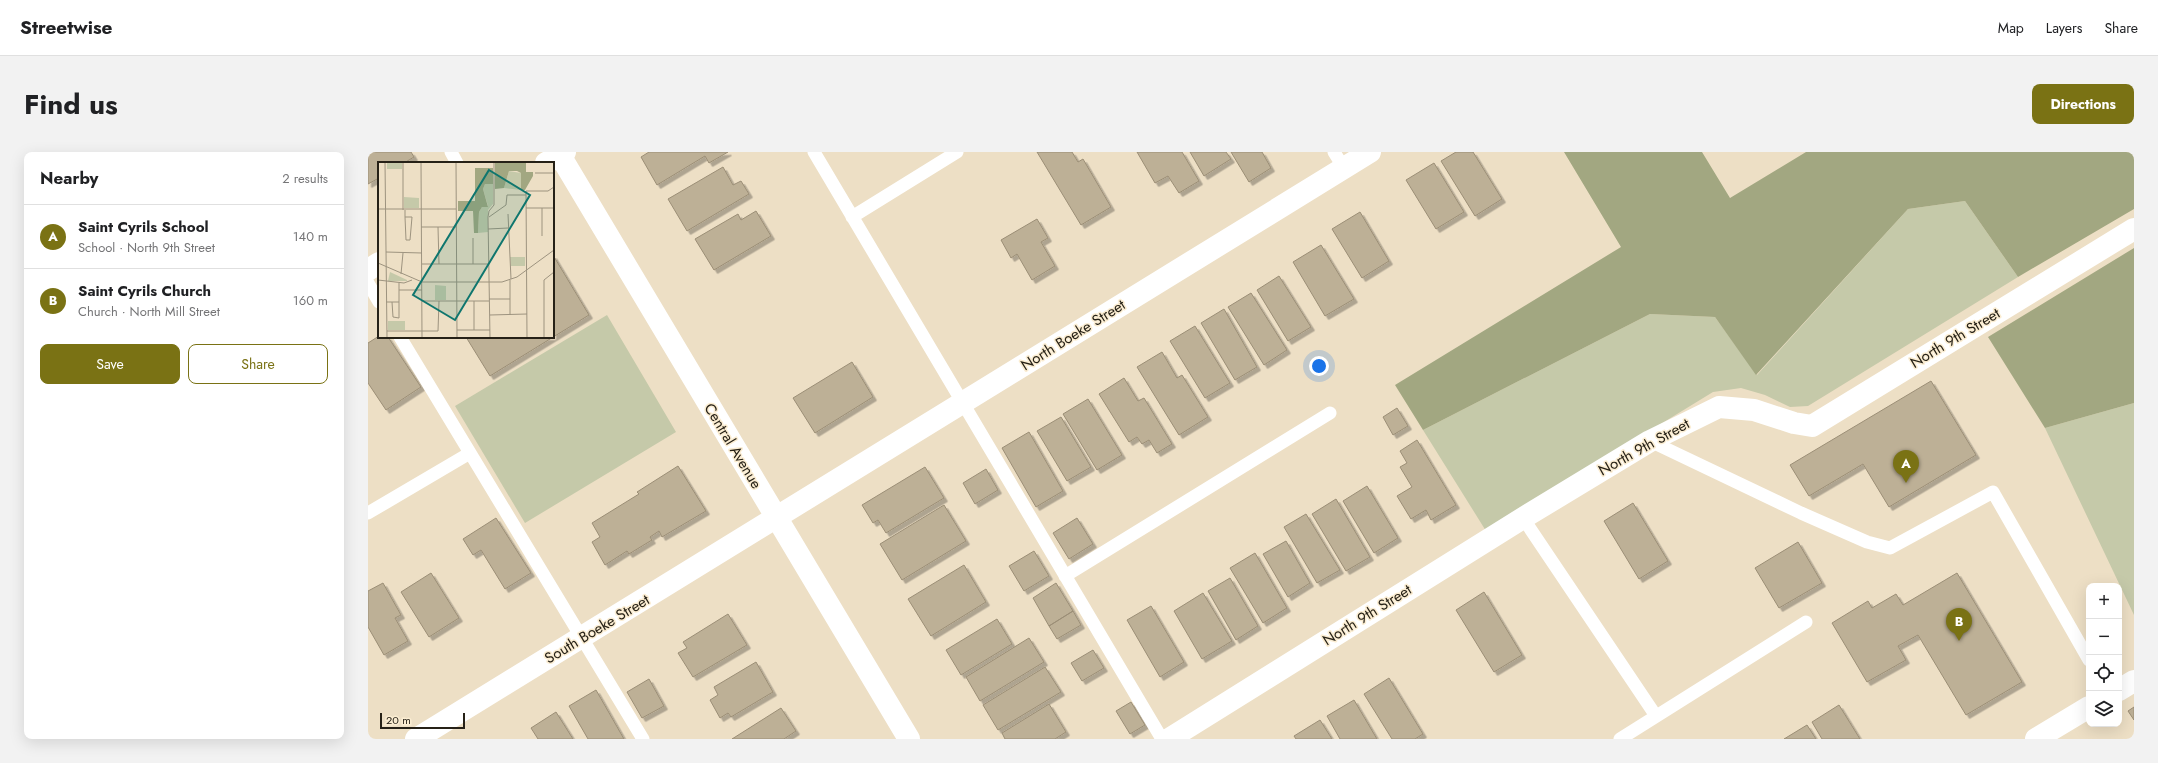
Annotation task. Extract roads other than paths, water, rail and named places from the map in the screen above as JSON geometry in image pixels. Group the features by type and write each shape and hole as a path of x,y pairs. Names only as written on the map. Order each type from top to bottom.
{"street":[{"name":"North Boeke Street","path":"777,518 963,402 1339,160 1370,152"},
{"name":"Central Avenue","path":"557,156 777,518 909,739"},
{"name":"North 9th Street","path":"1169,739 1523,518 1650,441 1719,407 1754,410 1794,423 1812,426 2134,229"},
{"path":"368,270 378,264"},
{"name":"South Boeke Street","path":"416,739 777,518"},
{"path":"2122,688 2134,681"},
{"path":"2036,739 2086,709"}],"lane":[{"path":"451,152 456,162"},
{"path":"814,152 1162,739"},
{"path":"852,217 957,152"},
{"path":"368,283 378,300"},
{"path":"401,338 643,739"},
{"path":"1065,576 1330,413"},
{"path":"1650,441 1801,513 1868,542 1890,548 1993,492 2086,655"},
{"path":"368,513 470,453"},
{"path":"1523,518 1656,716"},
{"path":"1620,739 1806,622"}],"place":[{"name":"Saint Cyrils School","path":"1906,483"},
{"name":"Saint Cyrils Church","path":"1959,641"}]}
